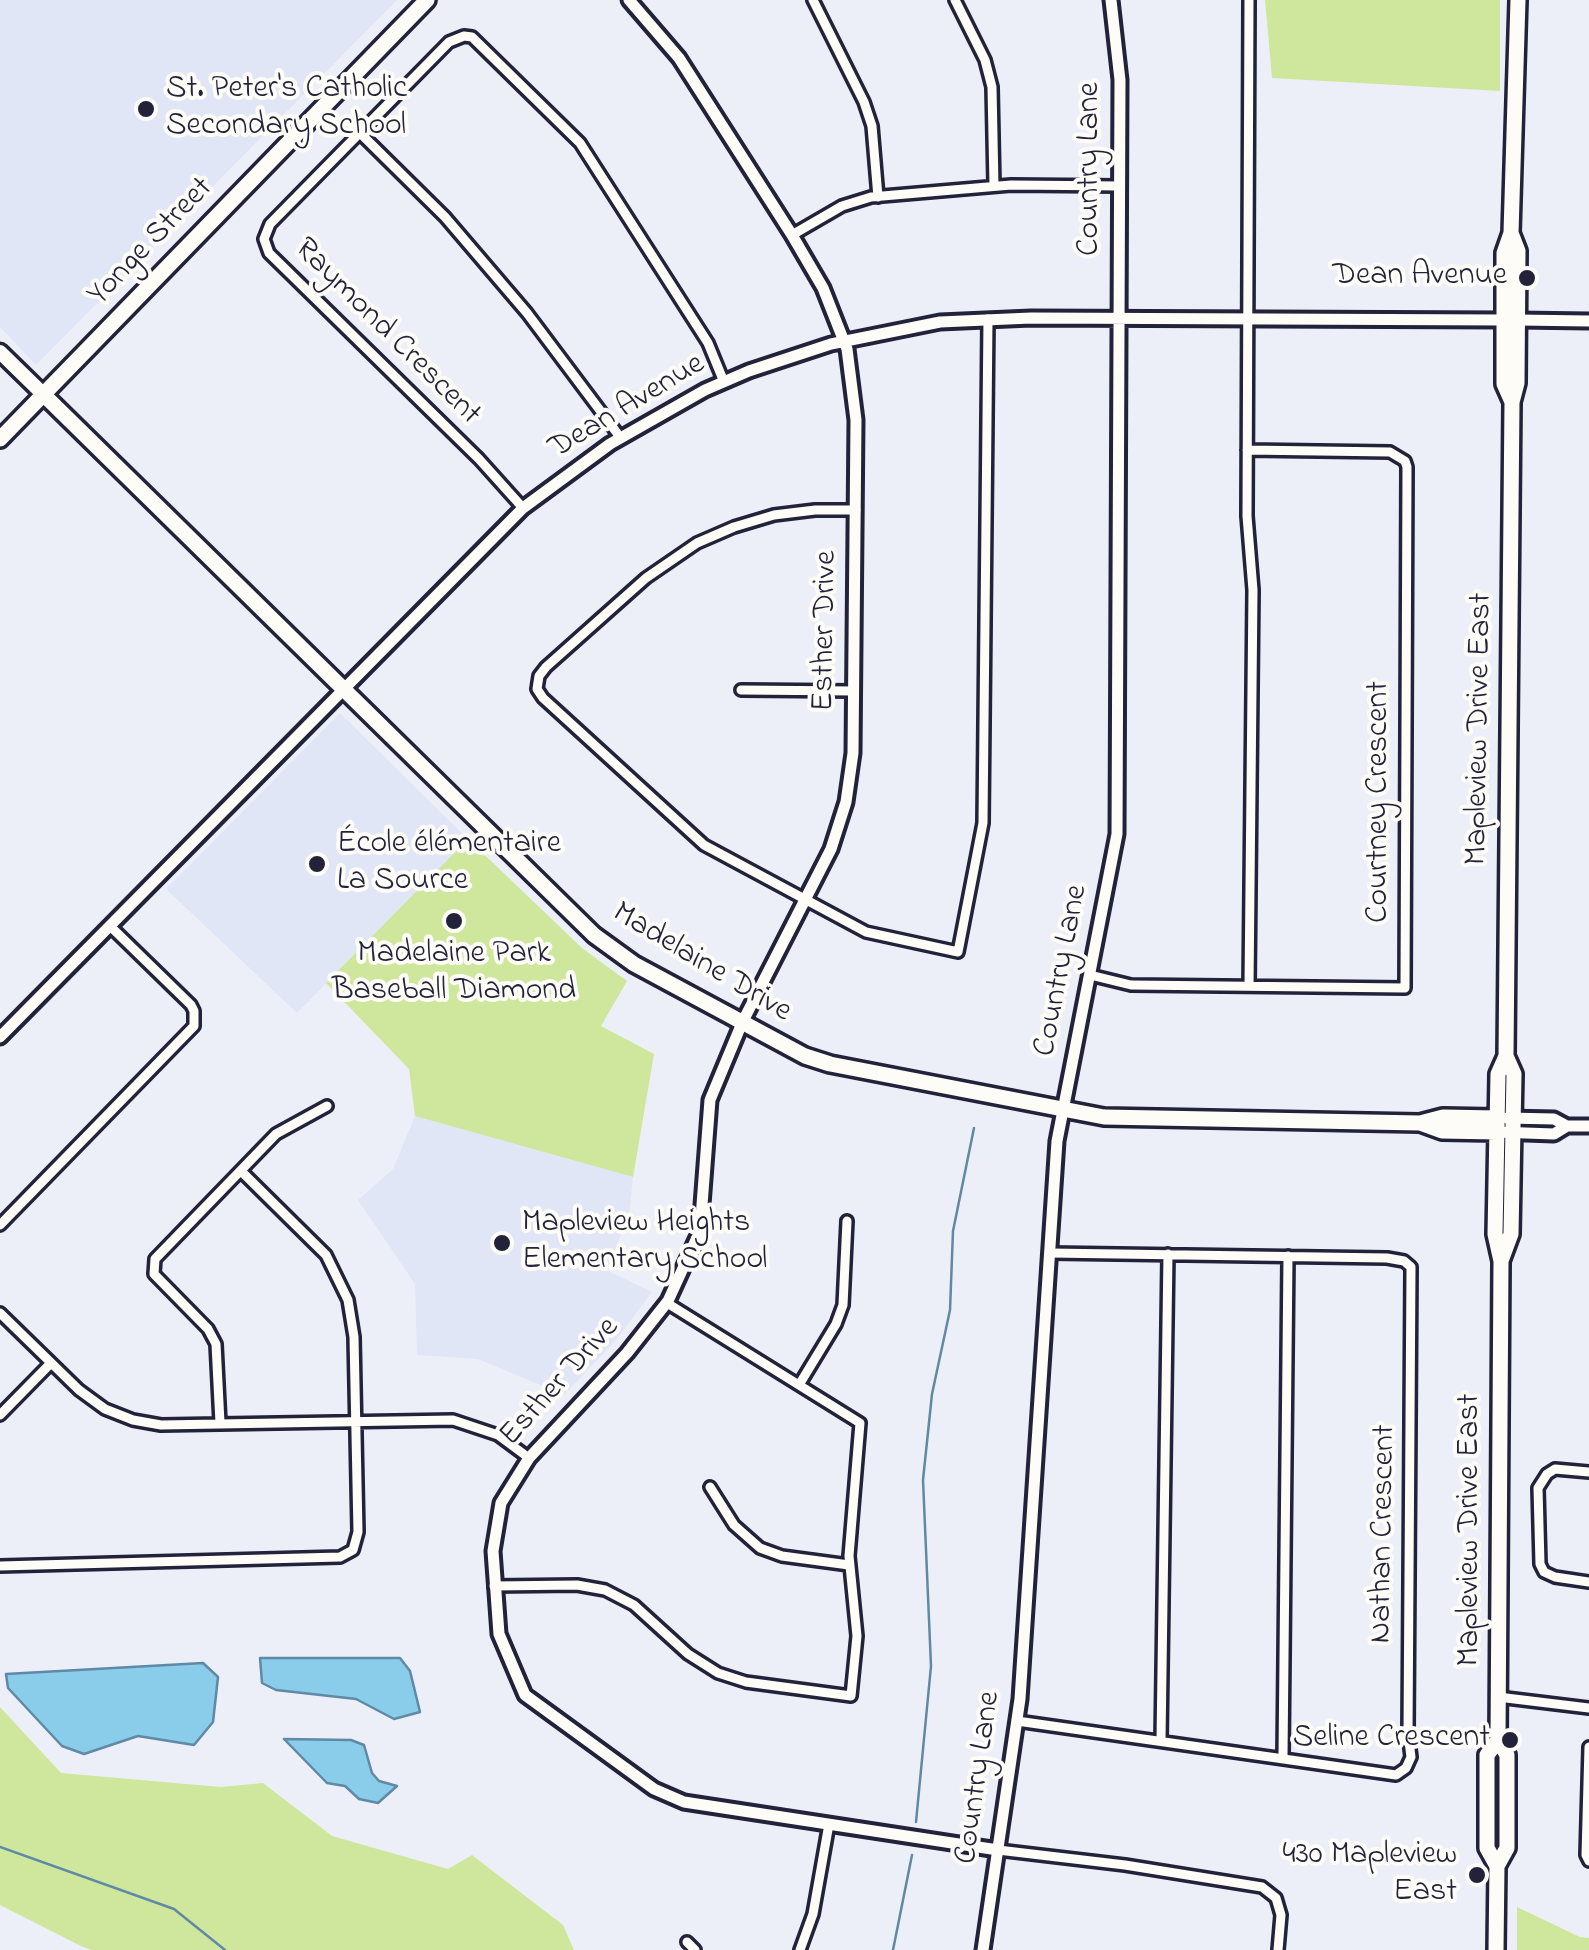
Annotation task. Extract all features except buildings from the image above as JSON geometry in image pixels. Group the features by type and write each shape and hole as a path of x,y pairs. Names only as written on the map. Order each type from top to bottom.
{"main road":[{"name":"Yonge Street","path":"0,440 428,0"},
{"name":"Mapleview Drive East","path":"1496,1950 1496,1866 1487,1848 1487,1755 1498,1740 1501,1261 1511,1234 1505,1125 1514,1074 1506,1056 1512,402 1517,383 1511,320 1518,251 1511,234 1518,0"},
{"path":"0,352 43,394"},
{"name":"Madelaine Drive","path":"43,394 607,946 820,1062 1104,1117 1420,1123 1443,1117 1505,1125"}],"street":[{"name":"Esther Drive","path":"630,0 679,58 792,235 823,288 844,340 856,400 853,753 846,802 828,857 742,1022 710,1100 700,1231 667,1303 627,1353 528,1458 509,1486 496,1519 494,1586 499,1634 525,1695 654,1789 684,1802 1262,1887 1276,1898 1280,1912 1278,1950"},
{"path":"813,0 872,126 878,196"},
{"path":"955,0 985,60 992,86 994,186"},
{"name":"Country Lane","path":"983,1950 1017,1721 1056,1152 1117,834 1120,64 1111,0"},
{"path":"1248,986 1252,590 1247,516 1249,0"},
{"name":"Raymond Crescent","path":"523,508 479,459 266,248 264,234 270,224 449,42 472,36 580,142 708,343 724,382"},
{"path":"360,133 445,218 492,272 620,437"},
{"path":"792,235 846,204 878,196 994,186 1120,186"},
{"name":"Dean Avenue","path":"0,1037 523,508 620,437 724,382 844,340 940,322 1119,318 1589,320"},
{"path":"856,510 814,510 774,516 697,543 646,578 546,667 538,679 538,688 543,698 692,838 873,935 958,952 983,822 988,320"},
{"name":"Courtney Crescent","path":"1090,975 1132,985 1405,988 1408,475 1404,460 1390,452 1247,450"},
{"path":"741,690 854,690"},
{"path":"0,1225 194,1026 191,1005 110,926"},
{"path":"220,1424 218,1355 212,1335 158,1279 153,1266 160,1252 276,1134 327,1106"},
{"name":"Madelaine Drive","path":"1505,1125 1554,1134 1567,1126 1589,1126"},
{"path":"0,1566 347,1555 357,1542 352,1323 340,1278 316,1243 241,1170"},
{"path":"799,1385 836,1324 843,1305 848,1221"},
{"name":"Nathan Crescent","path":"1017,1721 1396,1775 1406,1768 1411,1757 1411,1267 1397,1258 1050,1253"},
{"path":"1161,1740 1168,1254"},
{"path":"1283,1757 1288,1256"},
{"path":"494,1586 578,1585 606,1590 634,1604 688,1654 722,1674 746,1682 851,1696 858,1636 849,1565 860,1423 667,1303"},
{"path":"0,1313 92,1400 119,1416 150,1424 438,1418 498,1435 528,1458"},
{"path":"0,1416 51,1363"},
{"path":"1589,1472 1555,1469 1538,1488 1540,1564 1544,1572 1589,1582"},
{"path":"710,1487 734,1525 760,1548 782,1556 849,1565"},
{"path":"1498,1697 1589,1708"},
{"path":"1589,1748 1589,1861"},
{"path":"800,1950 812,1914 829,1824"}],"shaded area":[{"name":"St. Peter's Catholic Secondary School","path":"0,0 397,0 36,365 0,327"},
{"name":"École élémentaire La Source","path":"340,713 468,839 297,1013 166,889"},
{"name":"Mapleview Heights Elementary School","path":"415,1116 633,1177 629,1216 606,1270 652,1292 616,1340 564,1395 478,1359 417,1355 415,1284 358,1200 393,1169"}],"green space":[{"path":"1265,0 1500,0 1500,91 1272,78"},
{"path":"468,839 582,948 627,981 601,1026 654,1054 633,1177 415,1116 409,1069 326,983"},
{"path":"0,1707 61,1773 221,1787 263,1783 332,1836 448,1869 472,1855 563,1925 574,1950 91,1950 81,1946 0,1905"},
{"path":"1517,1907 1589,1938 1589,1950 1517,1950"}],"water":[{"path":"260,1658 400,1658 410,1671 420,1712 394,1719 356,1699 276,1690 262,1683"},
{"path":"203,1663 218,1677 213,1722 194,1745 138,1736 84,1754 62,1746 8,1688 6,1674"},
{"path":"284,1739 351,1740 364,1745 372,1773 379,1781 397,1786 378,1803 359,1799 345,1786 327,1783"}],"waterway":[{"path":"916,1822 931,1666 923,1480 932,1394 950,1310 953,1231 974,1128"},
{"path":"0,1847 174,1909 225,1950"},
{"path":"893,1950 912,1855"}],"place":[{"name":"St. Peter's Catholic Secondary School","path":"146,109"},
{"name":"Dean Avenue","path":"1527,278"},
{"name":"École élémentaire La Source","path":"317,864"},
{"name":"Madelaine Park Baseball Diamond","path":"454,921"},
{"name":"Mapleview Heights Elementary School","path":"502,1243"},
{"name":"Seline Crescent","path":"1510,1740"},
{"name":"430 Mapleview East","path":"1477,1875"}]}
